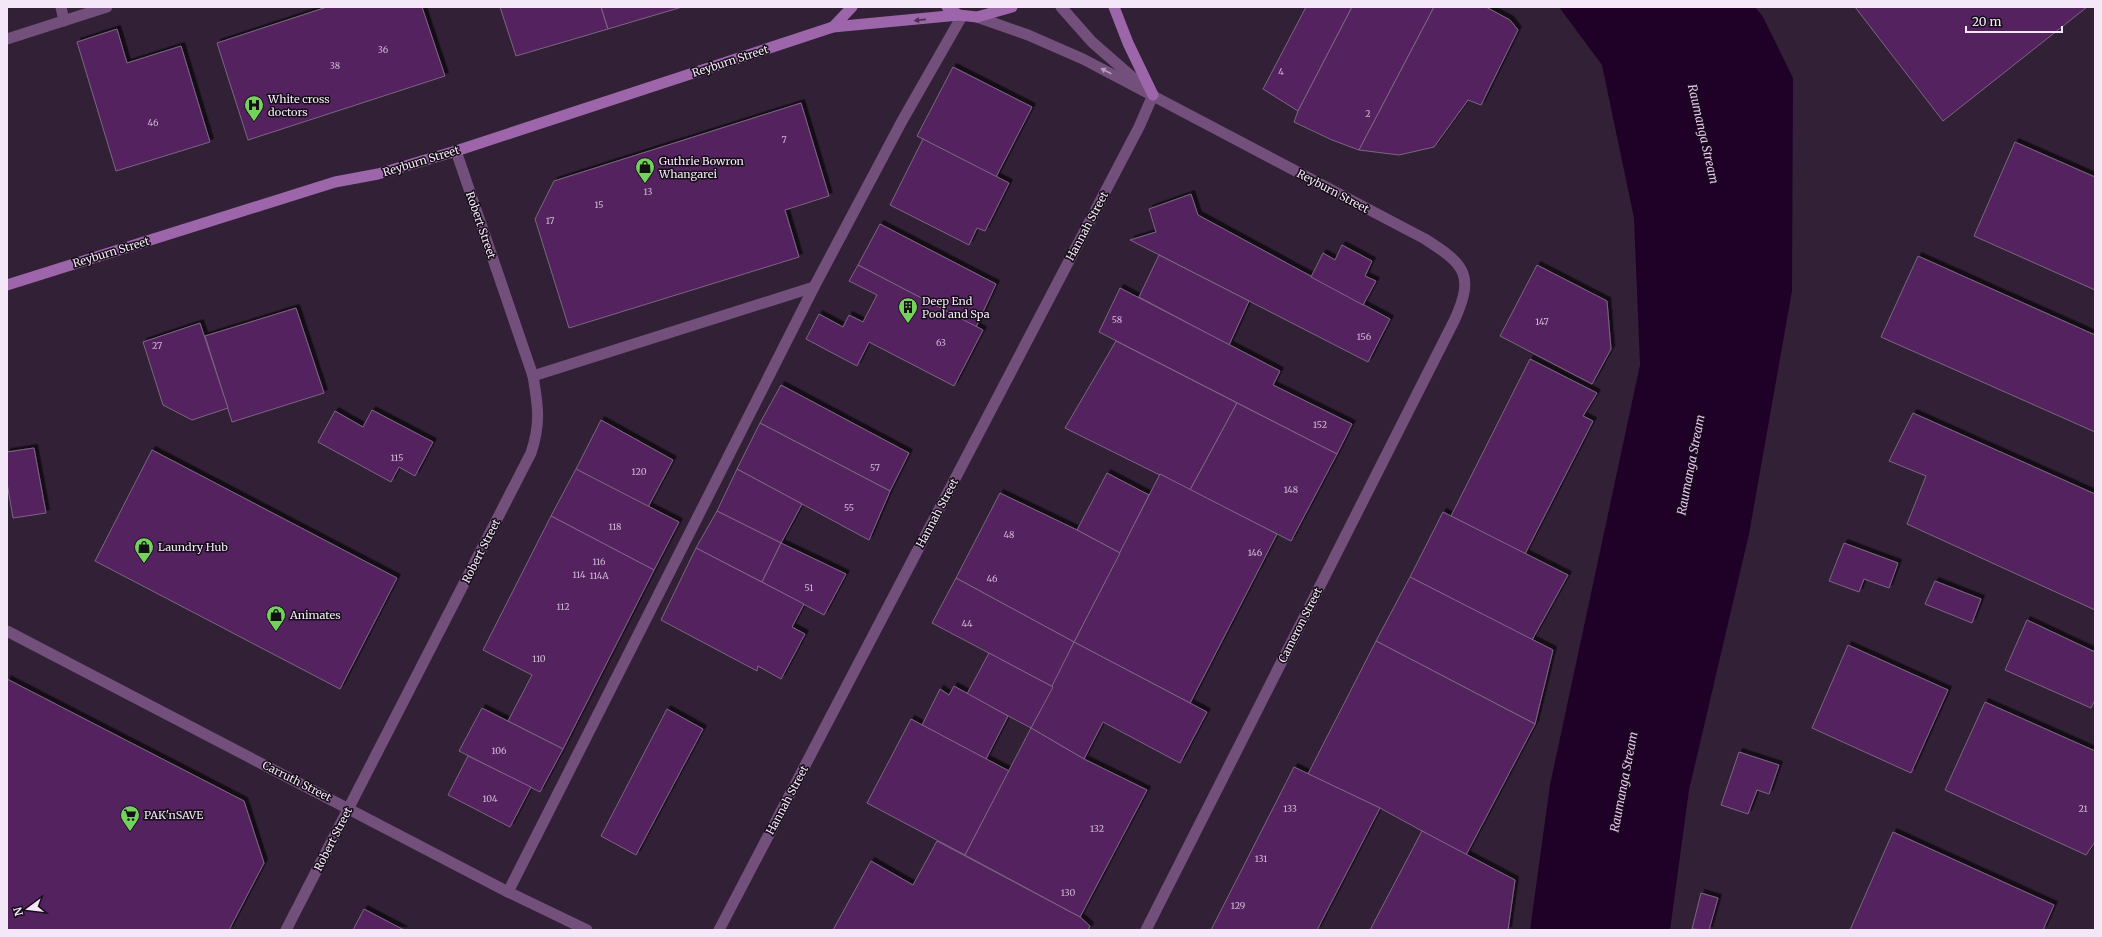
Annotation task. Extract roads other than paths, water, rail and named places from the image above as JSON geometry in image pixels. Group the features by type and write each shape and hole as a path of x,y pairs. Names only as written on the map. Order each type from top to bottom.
{"main road":[{"name":"Reyburn Street","path":"833,27 852,7"},
{"path":"948,7 960,16"},
{"name":"Reyburn Street","path":"7,286 335,182 378,174 456,151 833,27 960,16 977,17 1012,7"},
{"path":"1114,7 1128,43 1153,95"}],"street":[{"path":"61,7 64,21"},
{"path":"7,39 107,7"},
{"name":"Reyburn Street","path":"1061,7 1092,42 1153,95"},
{"path":"508,892 814,286 960,16"},
{"name":"Reyburn Street","path":"977,17 1028,35 1083,59 1425,239 1445,251 1454,259 1460,268 1466,286 1464,300 1455,319"},
{"name":"Hannah Street","path":"719,930 1139,127 1153,95"},
{"name":"Robert Street","path":"286,930 531,453 538,434 539,412 532,376 456,151"},
{"path":"532,376 814,286"},
{"name":"Cameron Street","path":"1146,930 1455,319"},
{"name":"Carruth Street","path":"7,631 350,808 508,892 587,930"}],"water":[{"name":"Raumanga Stream","path":"1559,7 1755,7 1763,17 1793,78 1792,291 1749,534 1689,790 1670,930 1530,930 1550,785 1640,365 1634,218 1602,65"}],"place":[{"name":"White cross doctors","path":"254,122"},
{"name":"Guthrie Bowron Whangarei","path":"645,184"},
{"name":"Deep End Pool and Spa","path":"908,324"},
{"name":"Laundry Hub","path":"144,564"},
{"name":"Animates","path":"276,632"},
{"name":"PAK'nSAVE","path":"130,832"}]}
